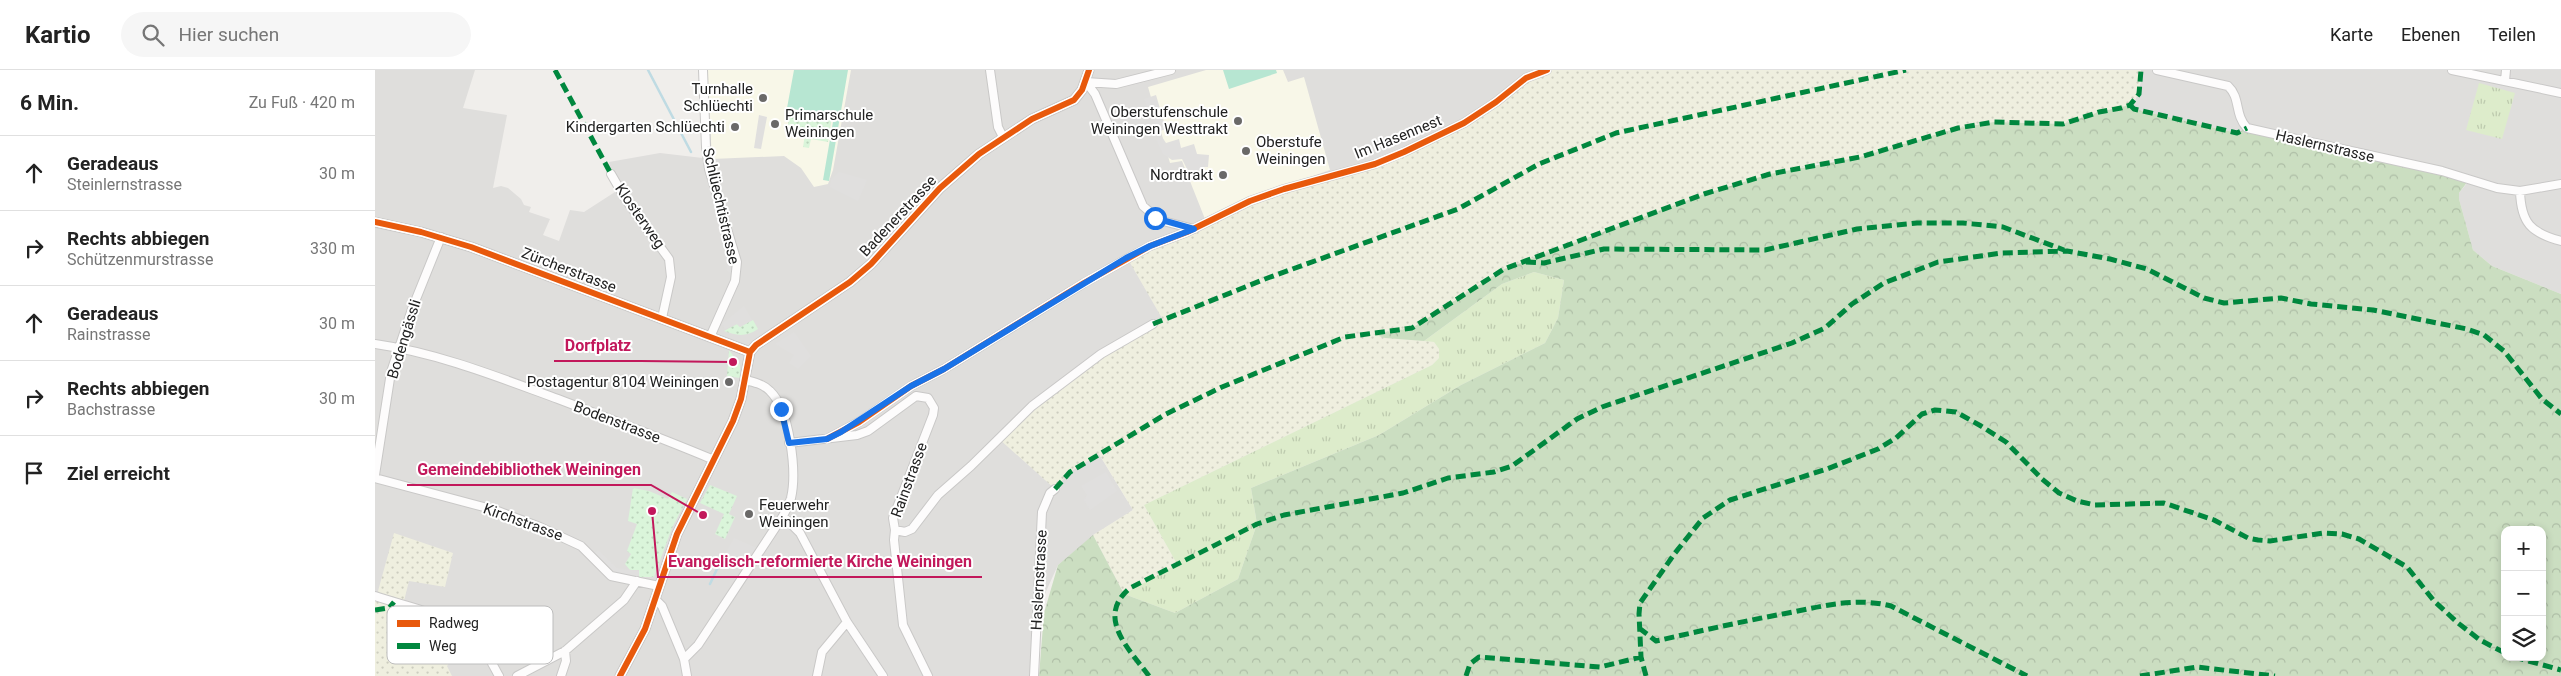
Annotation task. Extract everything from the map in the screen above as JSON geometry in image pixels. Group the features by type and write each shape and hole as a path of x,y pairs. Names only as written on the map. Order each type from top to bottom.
{"street":[{"name":"Schlüechtistrasse","path":"703,70 706,147 709,169 737,262 735,281 711,336"},
{"path":"990,70 998,126 1003,137"},
{"path":"1086,82 1089,70"},
{"path":"1086,82 1116,84 1171,70"},
{"name":"Im Hasennest","path":"827,439 859,422 911,386 944,369 1126,258 1150,246 1194,229 1250,201 1284,189 1375,164 1411,148 1464,123 1496,102 1526,78 1547,70"},
{"name":"Haslernstrasse","path":"2157,70 2228,86 2235,97 2239,118 2247,128 2443,171 2497,188 2520,191"},
{"path":"2452,70 2561,93"},
{"path":"2505,81 2506,70"},
{"path":"1086,82 1095,94 1143,206 1159,220 1194,229"},
{"name":"Badenerstrasse","path":"750,352 761,341 850,282 871,264 945,184 1003,137 1033,119 1074,100 1086,82"},
{"name":"Klosterweg","path":"611,174 626,200 660,244 669,259 671,277 661,318"},
{"path":"2561,184 2520,191 2521,208 2528,224 2542,236 2561,241"},
{"name":"Zürcherstrasse","path":"375,222 441,237 750,352"},
{"name":"Bodengässli","path":"375,476 391,372 441,237"},
{"name":"Rainstrasse","path":"789,443 827,439 868,431 916,396 923,396 932,403 933,415 896,507 893,523 895,530 905,532 912,529 938,496 1032,406 1101,354 1153,324"},
{"name":"Bodenstrasse","path":"375,344 399,347 496,375 610,417 714,460"},
{"path":"621,676 645,629 677,534 733,421 745,380 750,352"},
{"path":"684,659 698,645 783,516 791,499 792,482 786,423 774,396 759,384 745,380"},
{"name":"Kirchstrasse","path":"375,476 495,510 540,527 581,546 611,576 659,586"},
{"name":"Haslernstrasse","path":"1034,676 1042,512 1050,494 1055,489"},
{"path":"783,516 800,533 847,622 883,676"},
{"path":"895,530 893,540 903,625 928,676"},
{"path":"553,657 565,651 624,600 637,581"},
{"path":"375,596 407,606"},
{"path":"655,599 662,606 684,659 687,676"},
{"path":"817,676 822,652 847,622"},
{"path":"561,676 566,661 565,651"},
{"path":"492,664 499,676"},
{"path":"517,676 540,664"}],"shaded area":[{"path":"375,70 475,70 463,108 507,115 493,188 501,186 508,188 521,199 524,205 531,207 529,212 550,219 543,235 559,241 570,210 584,212 615,192 609,162 660,153 711,159 707,70 1547,70 1464,123 1375,164 1250,201 1198,232 1163,244 1163,320 1153,324 1070,472 1099,454 1133,510 1094,535 1058,565 1038,609 1034,676 447,676 442,668 443,664 553,664 553,606 404,606 375,596"},
{"name":"Primarschule Weiningen","path":"707,70 851,70 833,170 828,184 814,187 801,168 784,156 712,159"},
{"name":"Oberstufe Weiningen","path":"1206,70 1283,70 1288,82 1304,77 1330,170 1239,202 1205,219 1182,161 1170,163 1148,87"},
{"path":"2141,70 2561,70 2561,294 2492,266 2473,250 2459,199 2459,193 2468,182 2248,128 2237,133 2134,109 2130,105 2135,101 2141,82"},
{"path":"1156,95 1166,129 1157,132 1144,99"},
{"path":"759,115 767,117 761,149 754,148"},
{"path":"1162,137 1166,143 1179,139 1181,148 1194,144 1197,154 1209,155 1208,167 1202,167 1201,171 1190,175 1182,159 1172,160 1163,154 1156,139"},
{"path":"839,172 867,180 858,201 830,187 831,180"},
{"path":"726,234 734,261 733,274 727,271 727,254 720,236"},
{"path":"744,306 752,320 740,327 737,324 725,329 722,324"},
{"path":"794,332 811,356 798,369 789,363 794,355 775,344"},
{"path":"1106,472 1117,491 1090,510 1084,500 1087,495 1081,486"},
{"path":"734,538 757,548 746,566 724,556"},
{"path":"598,550 617,568 639,571 639,577 613,573 594,554"}],"green space":[{"path":"794,70 848,70 829,181 823,180 834,116 787,108"},
{"path":"1223,70 1276,70 1277,73 1229,89"},
{"path":"1547,70 2141,70 2139,94 2130,105 2099,112 2063,124 1994,122 1958,128 1860,157 1816,164 1750,180 1704,194 1504,269 1422,323 1403,331 1375,333 1434,342 1439,349 1439,358 1432,365 1144,505 1177,564 1124,594 1093,535 1133,510 1099,454 1070,472 1055,489 998,438 1101,354 1163,320 1129,261 1163,244 1198,232 1250,201 1375,164 1464,123 1526,78"},
{"path":"2479,83 2515,93 2502,139 2466,130"},
{"path":"2130,105 2134,109 2237,133 2247,128 2468,181 2459,193 2459,199 2473,250 2492,266 2561,294 2561,676 1039,676 1044,613 1058,565 1093,535 1124,594 1175,613 1238,579 1257,524 1251,488 1379,435 1461,385 1545,343 1558,318 1564,280 1534,272 1502,284 1424,341 1385,338 1373,334 1412,328 1504,269 1704,194 1770,174 1860,157 1958,128 1994,122 2063,124 2099,112"},
{"path":"790,110 832,117 828,142 811,139 809,148 803,147 806,128 788,125"},
{"path":"1534,272 1564,280 1558,318 1545,343 1461,385 1379,435 1251,488 1257,524 1238,579 1175,613 1124,594 1177,564 1144,505 1432,365 1439,358 1439,349 1434,342 1424,341 1502,284"},
{"path":"753,320 758,329 749,333 737,335 724,331 737,324 740,327"},
{"path":"729,350 740,365 740,378 727,376"},
{"path":"710,485 737,496 729,514 735,517 725,539 715,534 724,514 700,503"},
{"path":"633,488 649,491 668,499 672,492 687,499 672,528 654,577 639,577 639,570 630,570 625,564 631,554 627,551 637,524 628,521"},
{"path":"394,533 453,553 445,587 409,581 403,606 387,606 387,664 449,664 447,666 452,676 375,676 375,602"}],"waterway":[{"path":"648,70 691,152"},
{"path":"710,584 717,569 727,559"}],"marked path":[{"path":"555,70 611,174"},
{"path":"1153,324 1265,279 1458,209 1539,164 1616,133 1906,70"},
{"path":"1055,489 1070,472 1166,414 1222,387 1345,337 1412,328 1504,269 1704,194 1770,174 1860,157 1958,128 1994,122 2063,124 2099,112 2121,108 2130,105 2139,94 2141,70"},
{"path":"2130,105 2134,109 2237,133 2247,128"},
{"path":"1526,262 1544,263 1604,249 1765,250 1857,229 1917,223 1963,223 2003,227 2064,250"},
{"path":"1149,676 1125,644 1115,621 1115,610 1120,599 1130,588 1257,524 1284,515 1403,493 1448,478 1494,472 1512,466 1577,419 1602,407 1792,343 1825,328 1852,304 1884,283 1938,262 2002,253 2067,251 2110,259 2147,269 2204,298 2224,303 2281,298 2311,304 2373,310 2467,329 2484,335 2504,351 2542,399 2561,414"},
{"path":"1646,676 1641,657 1640,603 1675,553 1703,518 1730,500 1827,469 1878,449 1896,438 1922,414 1935,410 1956,412 2006,442 2042,479 2059,493 2077,501 2095,505 2164,503 2214,520 2248,538 2258,540 2270,541 2323,533 2342,534 2359,539 2407,567 2434,601 2458,623 2480,640 2501,651"},
{"path":"391,606 394,602"},
{"path":"1639,628 1656,641 1827,605 1852,602 1878,603 1891,606 2027,676"},
{"path":"375,610 387,608"},
{"path":"1466,676 1470,664 1479,657 1600,667 1641,657"},
{"path":"2528,661 2561,670"},
{"path":"2140,676 2197,667 2275,676"}],"cycle path":[{"path":"750,352 756,345 850,282 871,264 940,188 979,154 1032,119 1074,100 1082,90 1089,70"},
{"path":"827,439 859,422 911,386 944,369 1084,283 1150,246 1187,232 1250,201 1284,189 1375,164 1404,152 1464,123 1496,102 1526,78 1547,70"},
{"path":"375,222 421,232 471,247 750,352"},
{"path":"620,676 645,629 677,534 733,421 741,399 750,352"}],"place":[{"name":"Turnhalle Schlüechti","path":"763,98"},
{"name":"Oberstufenschule Weiningen Westtrakt","path":"1238,121"},
{"name":"Primarschule Weiningen","path":"775,124"},
{"name":"Kindergarten Schlüechti","path":"735,127"},
{"name":"Oberstufe Weiningen","path":"1246,151"},
{"name":"Nordtrakt","path":"1223,175"},
{"name":"Dorfplatz","path":"733,362"},
{"name":"Postagentur 8104 Weiningen","path":"729,382"},
{"name":"Evangelisch-reformierte Kirche Weiningen","path":"652,511"},
{"name":"Feuerwehr Weiningen","path":"749,514"},
{"name":"Gemeindebibliothek Weiningen","path":"703,515"}],"route":[{"path":"781,409 786,423 789,443 827,439 841,432 859,422 911,386 944,369 1126,258 1161,241 1194,229 1155,218"}]}
